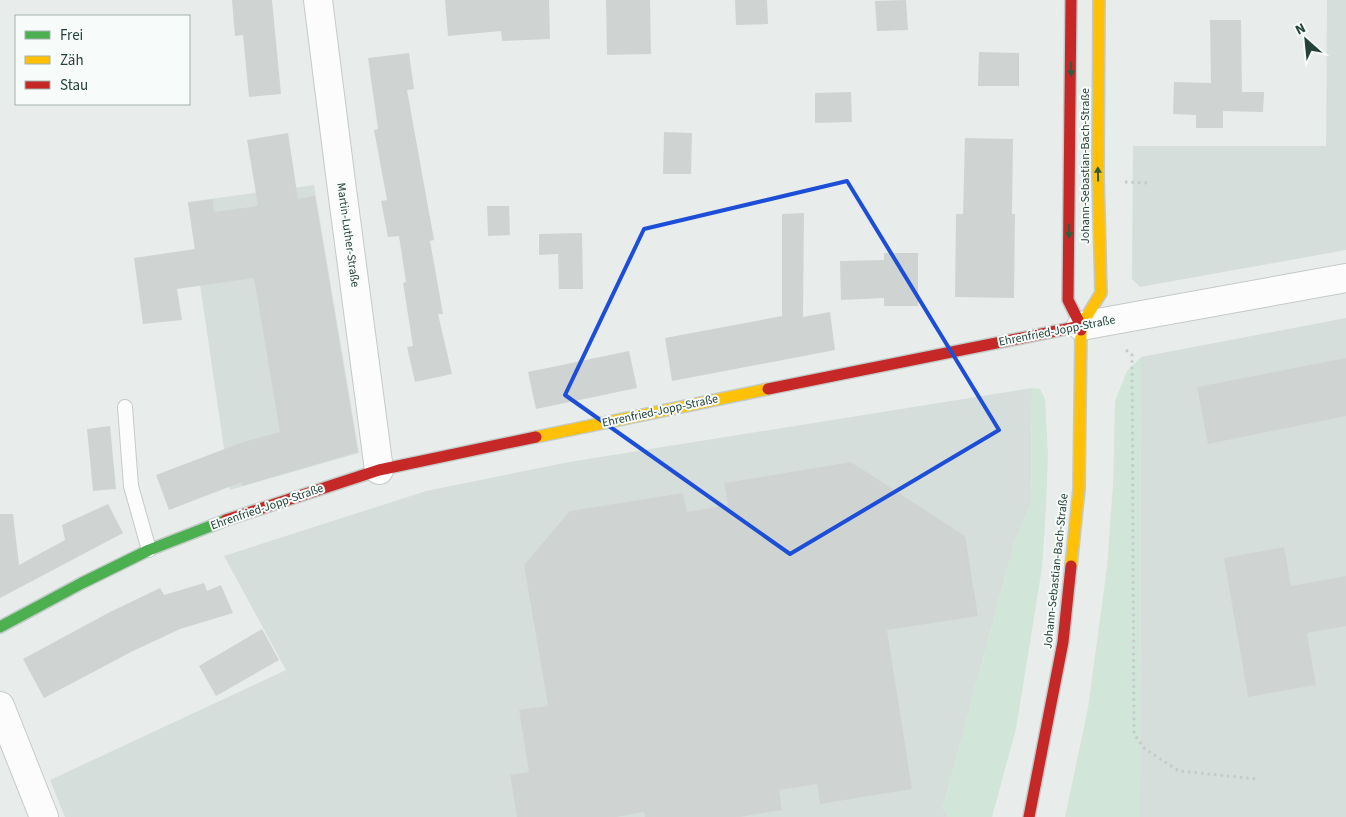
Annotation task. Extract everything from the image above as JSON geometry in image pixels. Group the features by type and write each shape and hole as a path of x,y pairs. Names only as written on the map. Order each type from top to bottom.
{"street":[{"name":"Martin-Luther-Straße","path":"318,0 379,470"},
{"name":"Johann-Sebastian-Bach-Straße","path":"1029,817 1063,642 1078,489 1081,326 1068,300 1071,0"},
{"name":"Johann-Sebastian-Bach-Straße","path":"1081,326 1101,293 1098,173 1099,0"},
{"name":"Ehrenfried-Jopp-Straße","path":"0,627 149,550 232,518 379,470 800,382 1081,326 1346,278"},
{"path":"0,706 44,817"}],"lane":[{"path":"125,407 131,486 149,550"}],"path":[{"path":"1122,182 1149,183"},
{"path":"1126,350 1132,355 1134,734 1145,749 1180,771 1257,779"}],"highlighted area":[{"path":"847,181 999,430 790,554 565,395 644,229"}],"shaded area":[{"path":"1327,0 1346,0 1346,250 1140,287 1132,279 1133,146 1326,146"},
{"path":"314,185 359,453 230,490 188,202"},
{"path":"1346,318 1346,817 1140,817 1141,357"},
{"path":"1032,388 1031,503 1014,544 943,808 948,817 65,817 50,780 286,670 224,556 426,491 569,462"}],"green space":[{"path":"1141,357 1140,817 1065,817 1088,708 1107,567 1113,485 1115,401 1127,371"},
{"path":"1032,388 1040,389 1045,399 1048,454 1046,509 1042,568 1016,729 992,817 948,817 943,808 1014,544 1031,503"}],"building":[{"path":"232,0 272,0 281,94 249,97 243,35 235,36"},
{"path":"445,0 549,0 550,39 502,41 501,31 448,36"},
{"path":"606,0 650,0 651,54 607,55"},
{"path":"735,0 767,0 768,24 736,25"},
{"path":"906,0 908,30 877,31 875,1"},
{"path":"1210,20 1241,20 1242,92 1264,92 1263,112 1223,111 1223,128 1196,128 1196,115 1173,114 1174,82 1211,83"},
{"path":"979,52 1019,53 1019,86 978,86"},
{"path":"409,53 414,89 407,90 434,240 430,241 443,314 438,314 452,374 415,382 407,347 413,346 403,283 406,282 399,236 388,237 381,201 387,200 374,130 378,129 368,58"},
{"path":"851,92 852,122 815,123 815,93"},
{"path":"664,132 692,133 691,174 663,174"},
{"path":"288,133 298,199 315,196 358,452 242,486 242,482 169,510 156,475 243,442 280,432 254,278 177,289 182,320 143,324 134,258 195,249 188,203 213,199 214,212 258,206 247,140"},
{"path":"965,138 1013,139 1012,214 1015,214 1014,298 955,297 956,214 963,214"},
{"path":"487,206 509,206 510,235 488,236"},
{"path":"804,213 803,317 830,312 835,350 672,381 665,338 782,316 782,214"},
{"path":"582,233 583,289 559,289 558,254 539,255 539,234"},
{"path":"884,253 918,253 918,306 884,306 884,298 841,300 840,261 884,260"},
{"path":"629,351 637,388 536,409 528,372"},
{"path":"1346,358 1346,416 1208,444 1197,387"},
{"path":"110,426 116,489 93,491 87,429"},
{"path":"851,462 965,536 978,616 887,630 912,789 820,804 817,784 779,790 782,810 740,817 645,817 644,812 616,817 517,817 510,775 529,772 519,710 548,706 524,565 570,511 683,493 687,512 728,505 724,483"},
{"path":"108,504 123,533 0,598 0,514 13,514 19,565 65,540 62,525"},
{"path":"1284,547 1291,586 1346,576 1346,626 1307,633 1316,685 1248,697 1224,558"},
{"path":"204,583 207,591 221,585 233,613 180,629 131,652 44,698 23,659 110,612 160,588 164,595"},
{"path":"262,629 279,660 216,696 199,666"}],"traffic: fast":[{"path":"0,627 149,550 226,520"}],"traffic: slow":[{"path":"1081,326 1101,293 1098,173 1099,0"},
{"path":"1071,566 1079,489 1081,330"},
{"path":"536,437 768,389"}],"traffic: jam":[{"path":"1071,0 1068,300 1081,326 1081,330"},
{"path":"768,389 1081,326"},
{"path":"226,520 379,470 536,437"},
{"path":"1029,817 1063,642 1071,566"}]}
